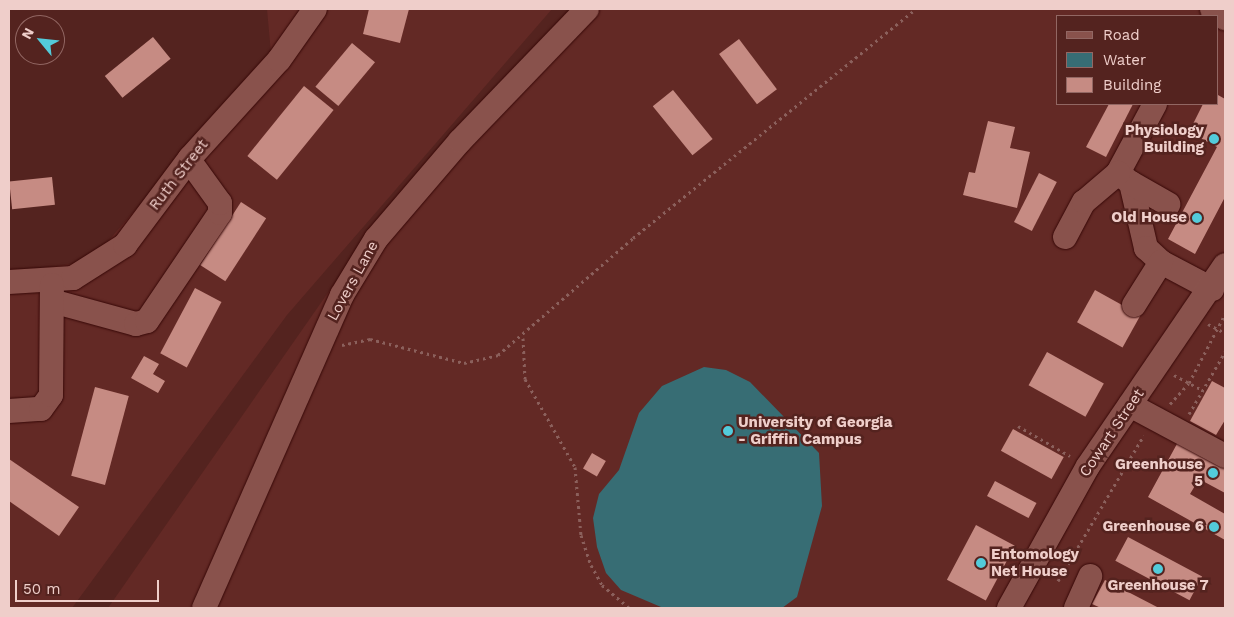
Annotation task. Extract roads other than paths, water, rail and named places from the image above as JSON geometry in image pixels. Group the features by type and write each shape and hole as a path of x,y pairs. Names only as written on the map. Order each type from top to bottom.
{"street":[{"name":"Ruth Street","path":"9,282 52,290 125,245 189,160 279,60 315,9"},
{"name":"Lovers Lane","path":"204,608 338,303 376,239 460,142 587,9"},
{"path":"1212,9 1225,18"},
{"path":"1065,237 1084,202 1125,178 1155,105"},
{"path":"9,411 42,409 51,395 52,290 136,324 147,321 220,213 220,203 189,160"},
{"path":"1125,178 1168,204"},
{"path":"1125,178 1146,248 1161,262 1212,289"},
{"path":"1134,305 1161,262"},
{"name":"Cowart Street","path":"1009,608 1088,466 1212,289 1225,265"},
{"path":"1130,406 1225,456"},
{"path":"1076,608 1090,576"}],"water":[{"path":"704,367 726,370 750,382 819,453 822,506 797,597 782,608 661,607 621,590 606,573 597,547 593,518 599,494 619,470 639,413 662,386"}],"place":[{"name":"Physiology Building","path":"1214,139"},
{"name":"Old House","path":"1197,218"},
{"name":"University of Georgia - Griffin Campus","path":"728,431"},
{"name":"Greenhouse 5","path":"1213,473"},
{"name":"Greenhouse 6","path":"1214,527"},
{"name":"Entomology Net House","path":"981,563"},
{"name":"Greenhouse 7","path":"1158,569"}]}
